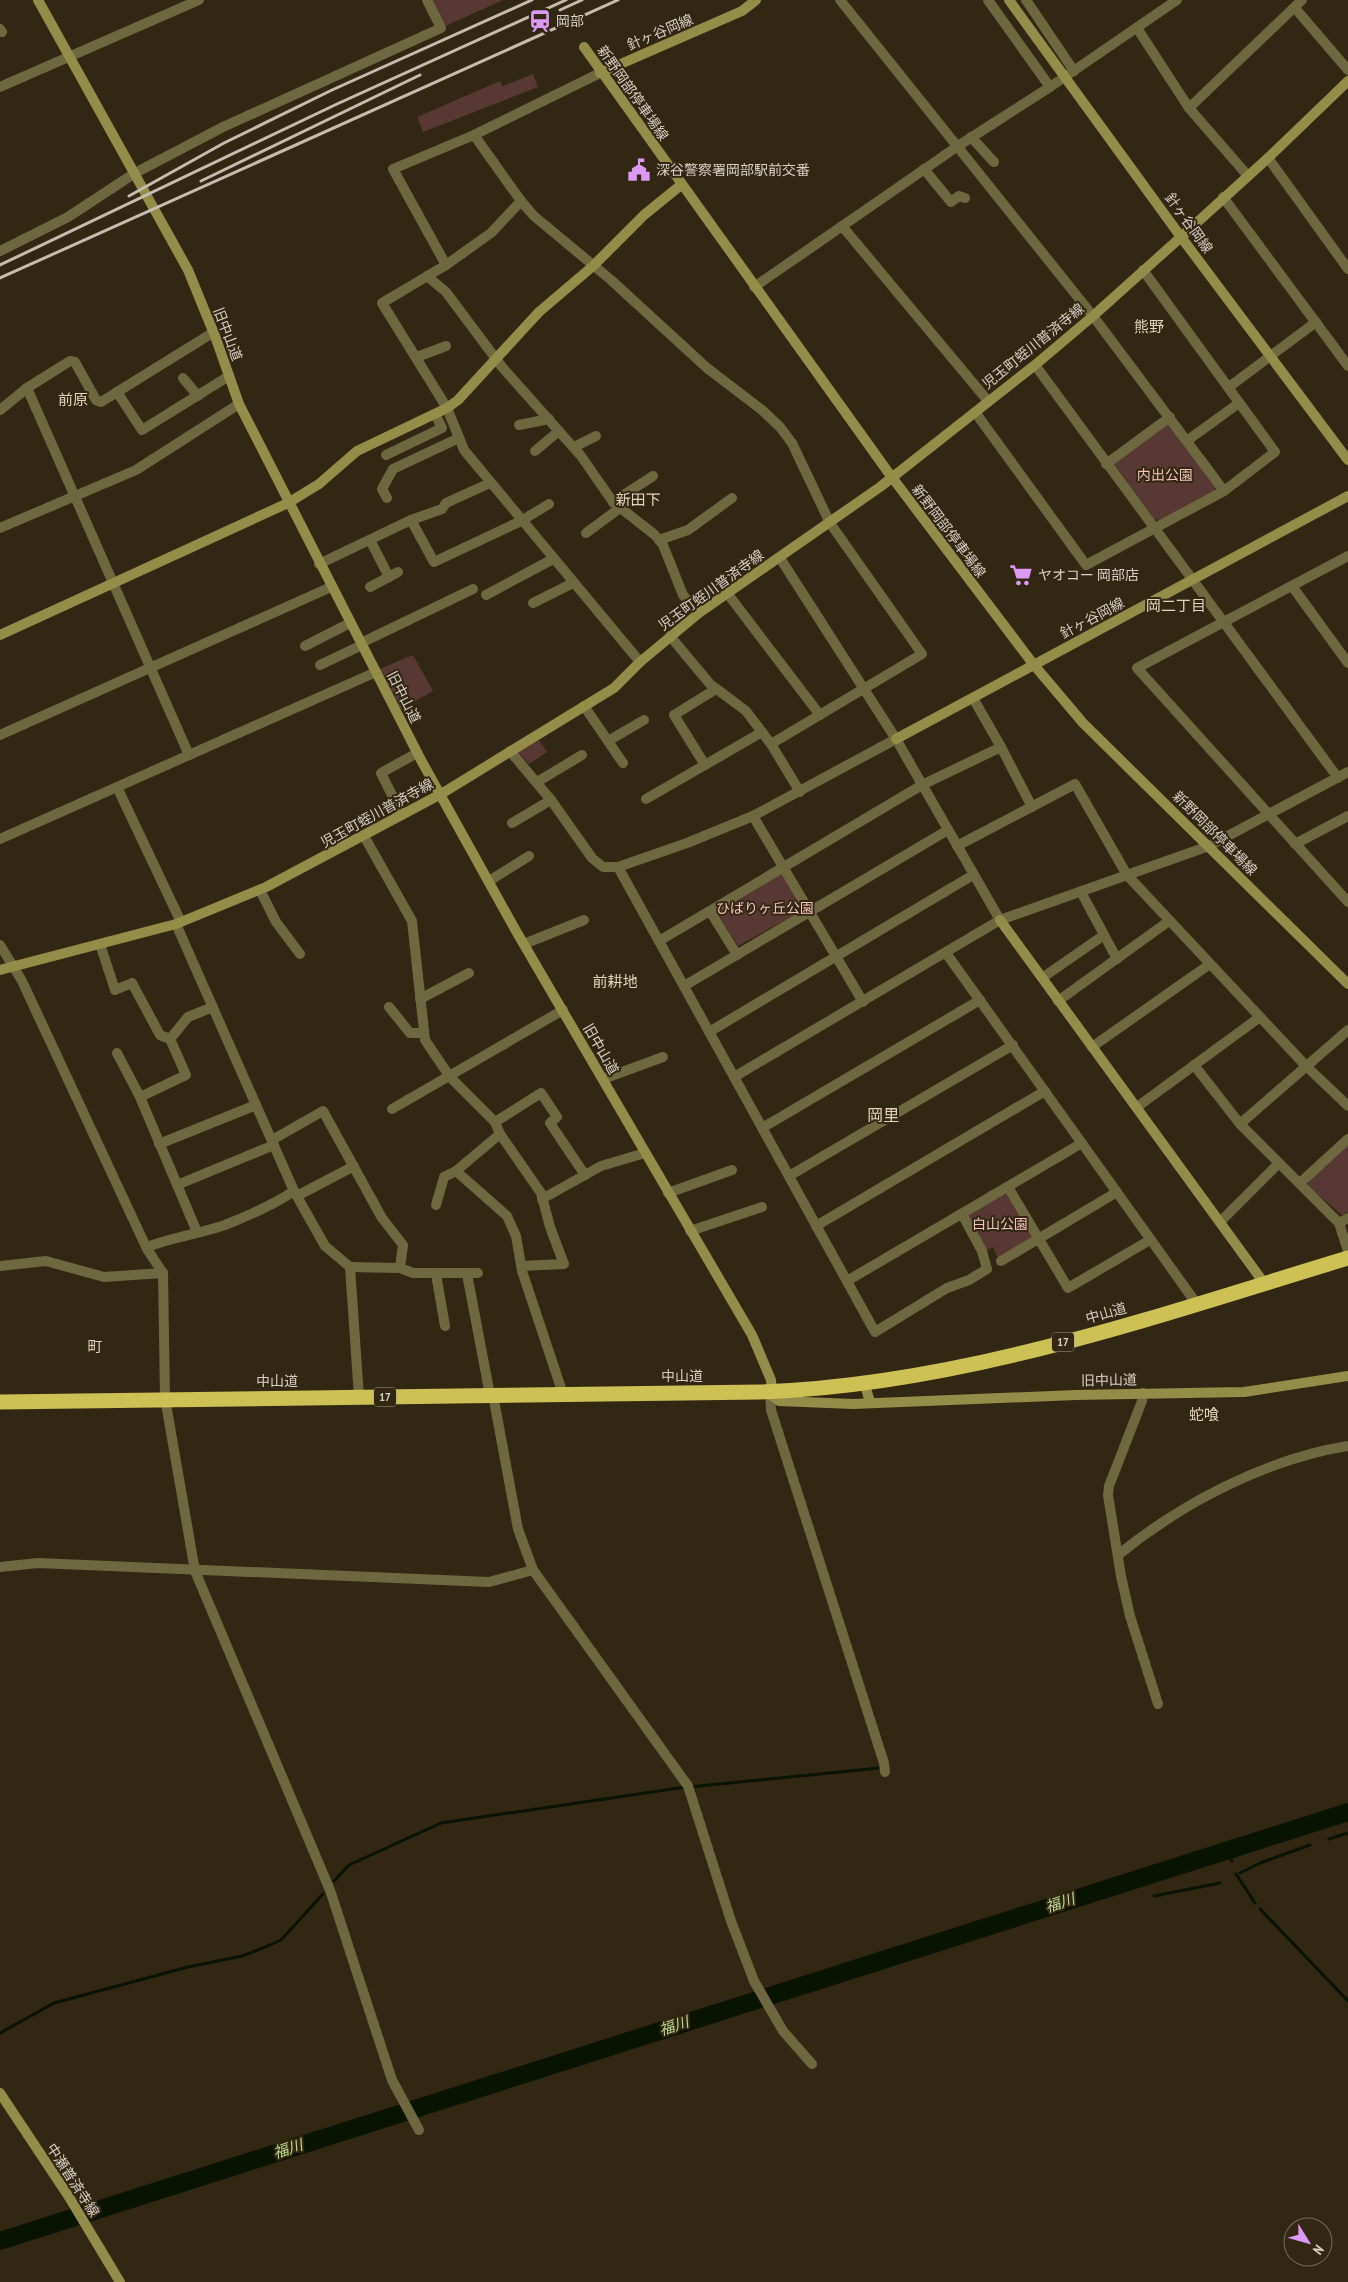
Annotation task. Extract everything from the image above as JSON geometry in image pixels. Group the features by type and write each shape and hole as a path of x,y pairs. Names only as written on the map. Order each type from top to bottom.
{"highway":[{"name":"中山道","path":"0,1402 165,1398 770,1391 846,1384 955,1368 1044,1348 1348,1258"}],"main road":[{"name":"旧中山道","path":"38,0 188,270 214,332 239,404 417,753 524,944 752,1336 771,1380 770,1391 774,1399 779,1401 853,1404 1143,1393 1244,1392 1348,1376"},
{"name":"針ヶ谷岡線","path":"600,73 742,12 756,0"},
{"name":"針ヶ谷岡線","path":"1009,0 1070,74 1181,237 1348,460"},
{"name":"新野岡部停車場線","path":"584,47 600,73 892,478 1034,665 1083,723 1348,984"},
{"name":"児玉町蛭川普済寺線","path":"0,970 178,923 260,890 441,794 614,688 640,662 699,613 892,478 1035,365 1181,237 1268,158 1348,81"},
{"path":"0,635 288,503 319,484 357,451 447,408 458,400 539,312 593,266 638,221 681,185"},
{"name":"針ヶ谷岡線","path":"896,739 1348,496"},
{"path":"1000,920 1264,1283"},
{"path":"846,1384 853,1398 870,1402 864,1382"},
{"name":"中瀬普済寺線","path":"0,2093 73,2204 120,2282"}],"street":[{"path":"0,87 199,0"},
{"path":"0,251 68,217 134,174 223,127 441,28 427,0"},
{"path":"840,0 1093,316 1188,440 1224,491"},
{"path":"988,0 1050,87"},
{"path":"1026,0 1070,74"},
{"path":"754,287 971,137 1070,74 1177,0"},
{"path":"1190,108 1298,4 1348,70"},
{"path":"1138,28 1190,108 1248,176"},
{"path":"446,265 393,169 474,135 600,73"},
{"path":"474,135 521,201 534,216 707,368 762,410 780,427 792,443 830,523 922,654 771,744"},
{"path":"971,137 994,162"},
{"path":"1268,158 1348,269"},
{"path":"924,169 951,202 959,196 965,198"},
{"path":"1223,197 1348,366"},
{"path":"521,201 491,233 446,265 382,303 447,408 464,450 640,662"},
{"path":"842,226 988,401"},
{"path":"975,412 1086,564 1224,491 1275,452 1239,403 1229,386 1143,270"},
{"path":"427,276 446,292 495,358 574,447 617,505 659,540 683,595 699,613"},
{"path":"1229,386 1316,322"},
{"path":"0,410 27,388 70,361 75,362 96,400 101,402 214,332"},
{"path":"417,357 446,346"},
{"path":"1035,365 1338,778"},
{"path":"117,392 142,430 229,376"},
{"path":"183,378 198,396"},
{"path":"27,388 189,755"},
{"path":"1188,440 1239,403"},
{"path":"0,528 136,470 239,404"},
{"path":"386,455 442,428 435,414"},
{"path":"1106,464 1170,417"},
{"path":"519,425 549,419"},
{"path":"535,451 559,431"},
{"path":"574,447 596,436"},
{"path":"387,498 382,489 393,469 460,438"},
{"path":"586,532 653,476"},
{"path":"319,564 411,520 442,509 446,503 490,483"},
{"path":"659,540 688,530 732,498"},
{"path":"411,520 434,562 522,521 549,504"},
{"path":"370,540 393,575 370,587"},
{"path":"780,558 896,739 1000,920"},
{"path":"1347,558 1137,668 1347,899"},
{"path":"486,595 553,559"},
{"path":"533,603 573,582"},
{"path":"1292,586 1348,663"},
{"path":"0,735 331,587"},
{"path":"320,666 473,589"},
{"path":"727,593 820,715"},
{"path":"305,646 350,623"},
{"path":"670,636 710,684 746,711 771,744 800,792"},
{"path":"0,839 376,672"},
{"path":"705,765 674,715 716,689"},
{"path":"973,698 1032,807"},
{"path":"584,706 623,764"},
{"path":"608,741 644,720"},
{"path":"646,798 762,732"},
{"path":"510,752 551,800 592,858 603,867 618,867 687,843 753,816 896,739"},
{"path":"659,941 922,785 1001,747"},
{"path":"402,815 381,773 417,753"},
{"path":"536,782 582,755"},
{"path":"734,1078 1000,920 1209,846 1348,772"},
{"path":"957,846 1074,784 1127,875 1306,1066 1348,1106"},
{"path":"117,787 256,1105 296,1193 324,1246 350,1267 400,1268 413,1273 473,1274 491,1395 518,1528 533,1570 688,1786 731,1921 754,1980 783,2031 812,2064"},
{"path":"512,823 551,800"},
{"path":"753,816 863,1002"},
{"path":"1295,844 1348,816"},
{"path":"684,986 948,830"},
{"path":"364,836 412,921 425,1040 450,1077 495,1122 500,1134 542,1199 564,1264 521,1266"},
{"path":"489,881 529,856"},
{"path":"618,867 875,1332 946,1288 969,1280 987,1269 982,1251 962,1214"},
{"path":"709,1032 973,875"},
{"path":"260,890 276,922 300,954"},
{"path":"1081,892 1117,959"},
{"path":"710,911 736,955"},
{"path":"524,944 584,920"},
{"path":"1058,1001 1169,921"},
{"path":"1042,978 1104,935"},
{"path":"100,944 115,990 132,983 160,1035 170,1039 186,1075 140,1097"},
{"path":"0,945 22,981 146,1247 163,1273 165,1398 195,1571 330,1890 392,2080 418,2128"},
{"path":"946,952 1196,1303"},
{"path":"1092,1047 1210,964"},
{"path":"420,999 469,973"},
{"path":"762,1128 980,1000"},
{"path":"170,1039 188,1017 213,1007"},
{"path":"388,1007 410,1034 424,1033"},
{"path":"392,1109 563,1010"},
{"path":"1137,1107 1260,1017"},
{"path":"1240,1124 1348,1030"},
{"path":"789,1176 1013,1045"},
{"path":"117,1052 140,1097 197,1232"},
{"path":"603,1079 663,1056"},
{"path":"1194,1065 1240,1124 1300,1183 1344,1220 1348,1250"},
{"path":"816,1226 1045,1091"},
{"path":"495,1122 541,1093 557,1117 550,1123 585,1175"},
{"path":"159,1144 256,1105"},
{"path":"177,1185 273,1142 324,1111 382,1218 403,1245 400,1268"},
{"path":"436,1205 444,1177 456,1171 500,1134"},
{"path":"1300,1183 1348,1139"},
{"path":"847,1281 1082,1143"},
{"path":"542,1199 601,1166 645,1152"},
{"path":"1220,1222 1279,1163"},
{"path":"146,1247 166,1239 224,1225 354,1166"},
{"path":"668,1193 732,1170"},
{"path":"456,1171 508,1216 516,1236 521,1266 563,1394"},
{"path":"1008,1187 1068,1288 1150,1240"},
{"path":"1001,1261 1117,1192"},
{"path":"690,1231 762,1207"},
{"path":"0,1266 46,1261 104,1277 163,1273"},
{"path":"350,1267 360,1397"},
{"path":"436,1274 445,1326"},
{"path":"770,1391 771,1410 884,1763 885,1772"},
{"path":"1143,1393 1142,1401 1109,1486 1118,1555 1130,1616 1158,1704"},
{"path":"1118,1555 1162,1522 1238,1480 1320,1450 1348,1446"},
{"path":"0,1567 38,1563 489,1582 533,1570"}],"green space":[{"path":"427,0 503,0 441,28"},
{"path":"533,74 538,87 423,132 417,117 500,81 503,86"},
{"name":"内出公園","path":"1169,423 1215,486 1215,491 1160,520 1154,519 1113,462"},
{"path":"413,655 433,691 401,709 380,669"},
{"path":"539,740 547,752 529,764 518,752"},
{"name":"ひばりヶ丘公園","path":"782,873 803,910 738,946 717,912"},
{"path":"1348,1145 1348,1212 1342,1215 1308,1186 1309,1180"},
{"name":"白山公園","path":"1007,1193 1034,1237 998,1258 993,1247 987,1250 968,1215"}],"waterway":[{"path":"334,1881 349,1865 441,1823 679,1788 879,1768"},
{"name":"福川","path":"0,2241 1348,1812"},
{"path":"1329,1839 1348,1833"},
{"path":"1240,1873 1260,1863 1310,1845"},
{"path":"1225,1851 1232,1861"},
{"path":"1236,1874 1255,1903"},
{"path":"1154,1896 1220,1883"},
{"path":"0,2033 54,2003 188,1967 242,1956 270,1945 281,1940 323,1894"},
{"path":"1260,1909 1348,2001"}],"railway":[{"path":"129,196 224,143 332,90 532,0"},
{"path":"0,265 337,104 566,0"},
{"path":"560,10 582,0"},
{"path":"0,278 618,0"},
{"path":"201,181 420,75"}],"place":[{"name":"岡部","path":"540,21"},
{"name":"深谷警察署岡部駅前交番","path":"639,170"},
{"name":"ヤオコー 岡部店","path":"1021,575"}],"district":[{"name":"熊野","path":"1149,327"},
{"name":"前原","path":"73,400"},
{"name":"新田下","path":"638,500"},
{"name":"岡二丁目","path":"1176,606"},
{"name":"前耕地","path":"615,982"},
{"name":"岡里","path":"883,1115"},
{"name":"町","path":"95,1347"},
{"name":"蛇喰","path":"1204,1415"}]}
